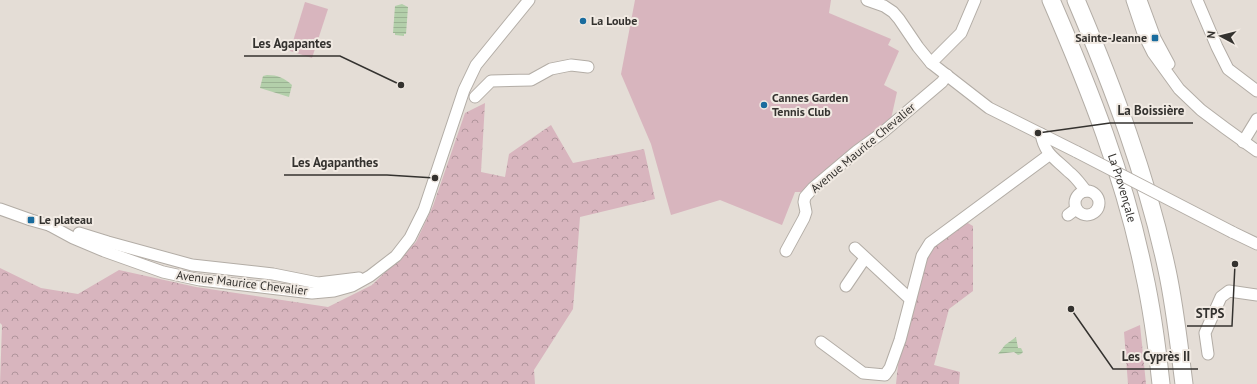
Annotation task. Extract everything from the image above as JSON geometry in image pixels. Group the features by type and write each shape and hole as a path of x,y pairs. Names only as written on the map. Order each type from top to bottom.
{"highway":[{"name":"La Provençale","path":"1050,0 1075,56 1095,108 1124,193 1144,273 1161,384"},
{"name":"La Provençale","path":"1076,0 1125,123 1150,201 1167,270 1178,333 1184,384"}],"street":[{"name":"Avenue Maurice Chevalier","path":"0,210 49,226 109,253 162,272 200,280 312,293 334,291 352,286 370,276 396,256 410,238 424,210 464,90 476,65 529,0"},
{"path":"866,0 884,6 893,12 931,63 989,108 1257,244"},
{"path":"931,63 961,33 975,0"},
{"path":"1197,0 1228,69 1257,91"},
{"path":"1138,1 1160,50 1176,76 1201,110 1257,151"},
{"path":"475,97 491,81 531,80 551,69 571,65 588,67"},
{"name":"Avenue Maurice Chevalier","path":"786,251 804,218 806,212 804,202 805,197 813,188 857,151 882,133 942,82 947,75"},
{"path":"1243,142 1257,119"},
{"path":"1040,134 1042,143 1049,155 1070,172 1086,191 1094,193 1098,199 1098,207 1092,219 1088,216 1072,212 1076,197 1086,191"},
{"path":"821,342 863,373 885,375 893,361 900,340 922,256 930,243 1049,155"},
{"path":"855,248 910,299"},
{"path":"846,286 865,258"},
{"path":"1208,354 1205,333 1221,297 1229,291 1257,295"}],"green space":[{"name":"Cannes Garden Tennis Club","path":"635,0 831,0 829,13 891,39 888,45 899,51 884,85 897,92 891,119 826,169 801,192 795,192 782,225 720,200 671,215 651,144 621,74"},
{"path":"305,2 328,9 312,58 290,51"},
{"path":"485,103 481,172 505,177 509,154 551,125 573,163 644,149 655,199 580,217 573,309 534,370 535,384 0,384 2,325 0,323 0,268 41,288 78,294 119,270 196,287 328,307 372,285 416,242 433,206 465,113"},
{"path":"966,222 973,226 973,291 949,309 934,365 960,372 959,384 896,384 898,365 918,277 932,248"},
{"path":"1140,325 1146,384 1128,384 1124,332"}],"shaded area":[{"path":"402,4 408,7 406,34 404,34 404,36 395,35 395,33 393,33 395,6"},
{"path":"267,75 281,77 292,85 289,97 260,88 263,76"},
{"path":"1016,337 1018,348 1021,348 1023,352 1021,354 1018,355 1014,352 998,354 1005,345"}],"place":[{"name":"La Loube","path":"583,21"},
{"name":"Sainte-Jeanne","path":"1155,38"},
{"name":"Les Agapantes","path":"401,85"},
{"name":"Cannes Garden Tennis Club","path":"764,105"},
{"name":"La Boissière","path":"1038,133"},
{"name":"Les Agapanthes","path":"435,178"},
{"name":"Le plateau","path":"31,220"},
{"name":"STPS","path":"1235,264"},
{"name":"Les Cyprès II","path":"1071,309"}]}
